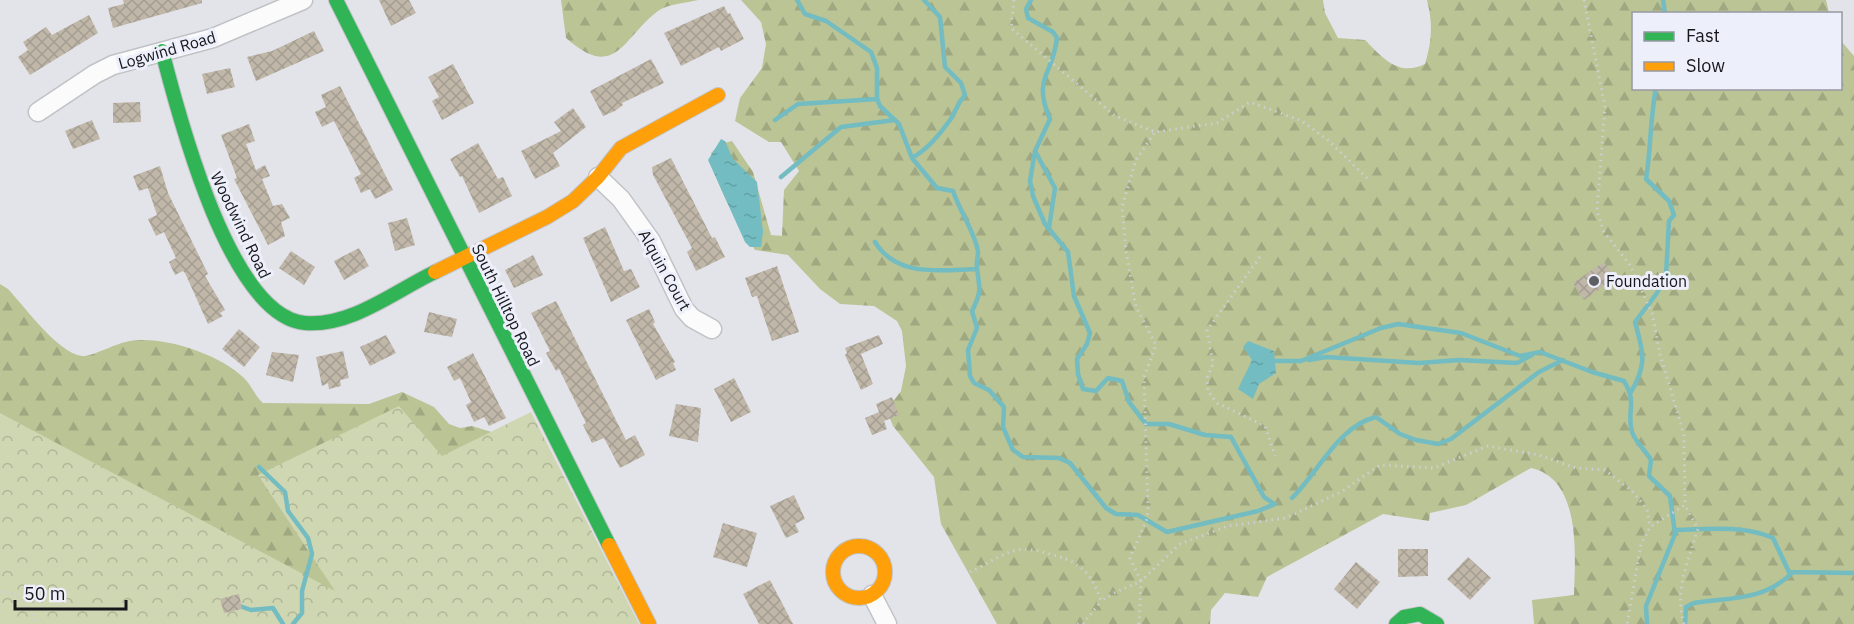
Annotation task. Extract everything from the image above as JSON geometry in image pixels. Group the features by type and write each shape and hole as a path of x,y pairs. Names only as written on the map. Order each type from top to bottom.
{"street":[{"name":"Logwind Road","path":"38,112 95,74 132,59 223,35 303,0"},
{"name":"South Hilltop Road","path":"336,0 649,624"},
{"name":"Woodwind Road","path":"162,51 184,134 210,205 252,287 266,304 280,315 300,323 341,319 547,218 573,201 598,177 621,148 718,95"},
{"name":"Alquin Court","path":"598,177 621,199 651,241 684,309 693,318 712,329"},
{"path":"872,594 888,624"},
{"path":"1396,624 1404,617 1420,614 1437,624"}],"path":[{"path":"1014,0 1011,28 1115,116 1155,132 1217,123 1250,102 1302,121 1329,141 1370,181"},
{"path":"1584,0 1605,107 1597,211 1604,232 1630,265 1652,313 1660,354 1684,435 1685,505 1698,529 1681,582 1680,610 1684,624"},
{"path":"1139,624 1141,581 1130,558 1147,519 1144,377 1156,345 1136,307 1126,251 1122,207 1136,160 1155,132"},
{"path":"1260,257 1207,330 1213,364 1207,378 1208,391 1217,403 1265,426 1275,456"},
{"path":"1077,624 1083,624 1101,601 1120,587 1129,587 1141,581 1180,544 1228,526 1286,518 1341,492 1380,465 1434,468 1488,446 1539,455 1576,468 1605,470 1633,492 1647,509 1650,527"},
{"path":"1627,624 1641,544 1650,527 1685,505"},
{"path":"970,572 1016,550 1036,550 1070,559 1083,567 1089,574 1101,601"},
{"path":"0,591 17,595 38,624"}],"green space":[{"path":"561,0 698,0 672,5 658,11 617,51 608,56 596,56 583,51 566,38"},
{"path":"741,0 1323,0 1325,13 1338,38 1365,40 1392,64 1407,68 1425,64 1431,32 1427,0 1826,0 1829,12 1632,12 1632,90 1842,90 1842,42 1854,56 1854,624 1534,624 1532,600 1574,595 1575,560 1572,521 1567,503 1559,487 1548,475 1531,468 1466,505 1430,513 1429,521 1383,514 1267,577 1258,597 1225,593 1211,610 1210,624 997,624 941,524 934,477 893,426 889,416 892,403 901,391 906,366 902,331 897,321 874,306 840,304 820,289 788,255 755,250 722,192 711,153 720,144 732,141 753,172 771,235 782,236 784,190 799,171 781,142 769,142 735,121 740,98 762,68 766,44 761,22"},
{"path":"0,284 8,289 32,317 63,347 82,356 130,341 158,341 174,344 206,354 234,369 247,381 263,403 369,404 402,392 434,407 449,424 460,428 472,426 498,434 629,624 0,624"},
{"path":"399,406 442,456 531,412 639,624 0,624 0,413 335,591 258,475"}],"water":[{"path":"721,139 725,141 733,159 757,182 763,232 761,247 750,247 745,242 708,160"},
{"path":"1248,341 1274,351 1276,373 1259,384 1253,399 1238,389 1252,360 1243,347"}],"building":[{"path":"123,0 202,0 202,3 113,28 108,8 124,4"},
{"path":"379,0 409,0 416,13 391,26"},
{"path":"724,6 744,39 721,51 719,47 681,66 664,33"},
{"path":"89,15 98,33 30,75 18,57 28,50 23,42 46,27 52,35"},
{"path":"314,31 324,51 256,81 247,57 272,51"},
{"path":"651,59 664,83 622,103 623,105 615,111 603,116 590,91"},
{"path":"453,64 474,103 442,120 432,101 439,97 428,77"},
{"path":"230,68 235,87 207,94 202,74"},
{"path":"340,86 393,190 375,199 370,189 361,193 354,178 361,174 334,121 322,127 315,112 326,107 321,95"},
{"path":"140,102 141,122 113,123 113,103"},
{"path":"573,108 586,127 553,153 560,166 535,179 521,151 561,131 554,122"},
{"path":"92,120 100,139 73,149 65,131"},
{"path":"249,124 255,141 246,144 256,170 265,165 270,176 262,179 273,206 282,204 290,218 281,222 285,236 268,245 234,179 237,178 221,135"},
{"path":"478,143 498,179 503,177 512,196 479,213 462,176 460,177 450,159"},
{"path":"671,158 712,238 715,237 725,257 696,271 687,252 692,248 653,175 652,167"},
{"path":"160,166 168,193 208,274 205,276 225,310 220,313 223,316 208,324 185,273 183,271 175,275 169,262 176,258 164,232 156,236 148,219 157,215 148,188 139,191 133,176"},
{"path":"407,218 415,245 395,251 388,223"},
{"path":"605,227 624,271 631,269 640,287 611,302 583,238"},
{"path":"359,248 369,266 344,280 334,261"},
{"path":"291,251 315,267 304,285 279,268"},
{"path":"533,255 543,275 514,288 505,270"},
{"name":"Foundation","path":"1604,262 1615,278 1584,300 1573,283"},
{"path":"777,266 799,332 772,341 757,296 752,297 745,278"},
{"path":"556,301 626,440 635,435 645,455 620,468 604,438 592,443 583,425 586,423 559,369 556,371 546,353 550,351 531,313"},
{"path":"649,309 655,322 653,324 675,362 673,363 676,370 656,380 626,320"},
{"path":"429,312 457,319 452,337 424,332"},
{"path":"239,329 260,347 244,367 222,349"},
{"path":"386,335 396,353 370,366 360,347"},
{"path":"879,335 883,344 861,354 873,384 861,390 845,355 847,353 845,348"},
{"path":"343,351 349,378 340,380 341,386 329,389 328,383 322,386 316,357"},
{"path":"272,352 299,355 293,382 266,375"},
{"path":"473,353 506,418 489,426 484,417 474,422 466,405 471,402 460,378 454,381 447,367"},
{"path":"734,378 751,412 731,422 714,389"},
{"path":"892,397 899,415 884,421 887,429 872,435 865,418 879,412 876,404"},
{"path":"676,404 701,408 698,442 669,436"},
{"path":"794,495 805,519 795,524 799,532 786,538 770,506"},
{"path":"723,523 757,533 747,567 713,557"},
{"path":"1398,549 1428,549 1428,576 1398,577"},
{"path":"1468,557 1491,578 1470,600 1447,579"},
{"path":"1356,562 1380,582 1357,609 1334,589"},
{"path":"770,580 793,624 759,624 743,594"},
{"path":"239,594 242,609 224,613 220,599"}],"waterway":[{"path":"797,0 805,14 826,21 871,52 877,68 877,99 880,106 899,124 912,158 937,188 953,191 978,252 979,289 972,311 977,328 968,350 970,376 974,383 989,390 1004,407 1003,427 1013,450 1023,457 1059,458 1070,463 1106,508 1116,514 1138,515 1167,532 1258,511 1275,504"},
{"path":"912,158 937,136 965,95 961,83 945,67 940,17 924,0"},
{"path":"1031,0 1026,9 1028,18 1053,32 1057,38 1043,85 1045,105 1050,119 1035,151 1030,181 1033,196 1045,224 1068,252 1074,296 1090,333 1087,344 1077,359 1078,374 1083,389 1096,391 1108,378 1122,381 1129,402 1146,424 1169,424 1205,435 1231,437 1264,497 1274,504"},
{"path":"1663,0 1665,12"},
{"path":"1631,392 1642,365 1635,322 1657,293 1666,275 1669,221 1674,215 1669,201 1646,179 1656,90"},
{"path":"775,120 798,104 877,99"},
{"path":"781,177 841,127 895,120"},
{"path":"1035,151 1055,188 1049,228"},
{"path":"875,242 884,254 907,267 934,270 977,269"},
{"path":"1301,361 1381,328 1398,324 1461,333 1520,356 1540,352 1592,372 1624,381 1631,402 1632,432 1651,460 1649,476 1670,496 1675,534 1646,606 1647,624"},
{"path":"1309,360 1326,357 1419,363 1459,360 1517,363 1532,355"},
{"path":"1292,498 1340,440 1363,422 1376,417 1400,434 1438,444 1451,439 1539,372 1563,360"},
{"path":"1275,361 1301,361"},
{"path":"259,467 285,492 288,511 308,538 312,554 302,591 302,613 293,624"},
{"path":"1675,530 1738,529 1750,531 1773,538 1789,572 1854,573"},
{"path":"1685,624 1686,607 1694,603 1758,593 1770,589 1792,573"},
{"path":"237,605 251,610 273,608 283,624"}],"traffic: fast":[{"path":"336,0 609,545"},
{"path":"162,51 180,119 211,208 231,250 253,286 278,312 305,323 322,323 339,319 356,314 435,272"},
{"path":"1396,624 1404,617 1420,614 1437,624"}],"traffic: slow":[{"path":"435,272 547,217 573,201 598,177 621,148 718,95"},
{"path":"609,545 649,624"},
{"path":"859,546 869,548 877,554 883,562 885,572 883,582 877,590 869,596 859,598 849,596 841,590 835,582 833,572 835,562 841,554 849,548 859,546"}],"place":[{"name":"Foundation","path":"1594,281"}]}
